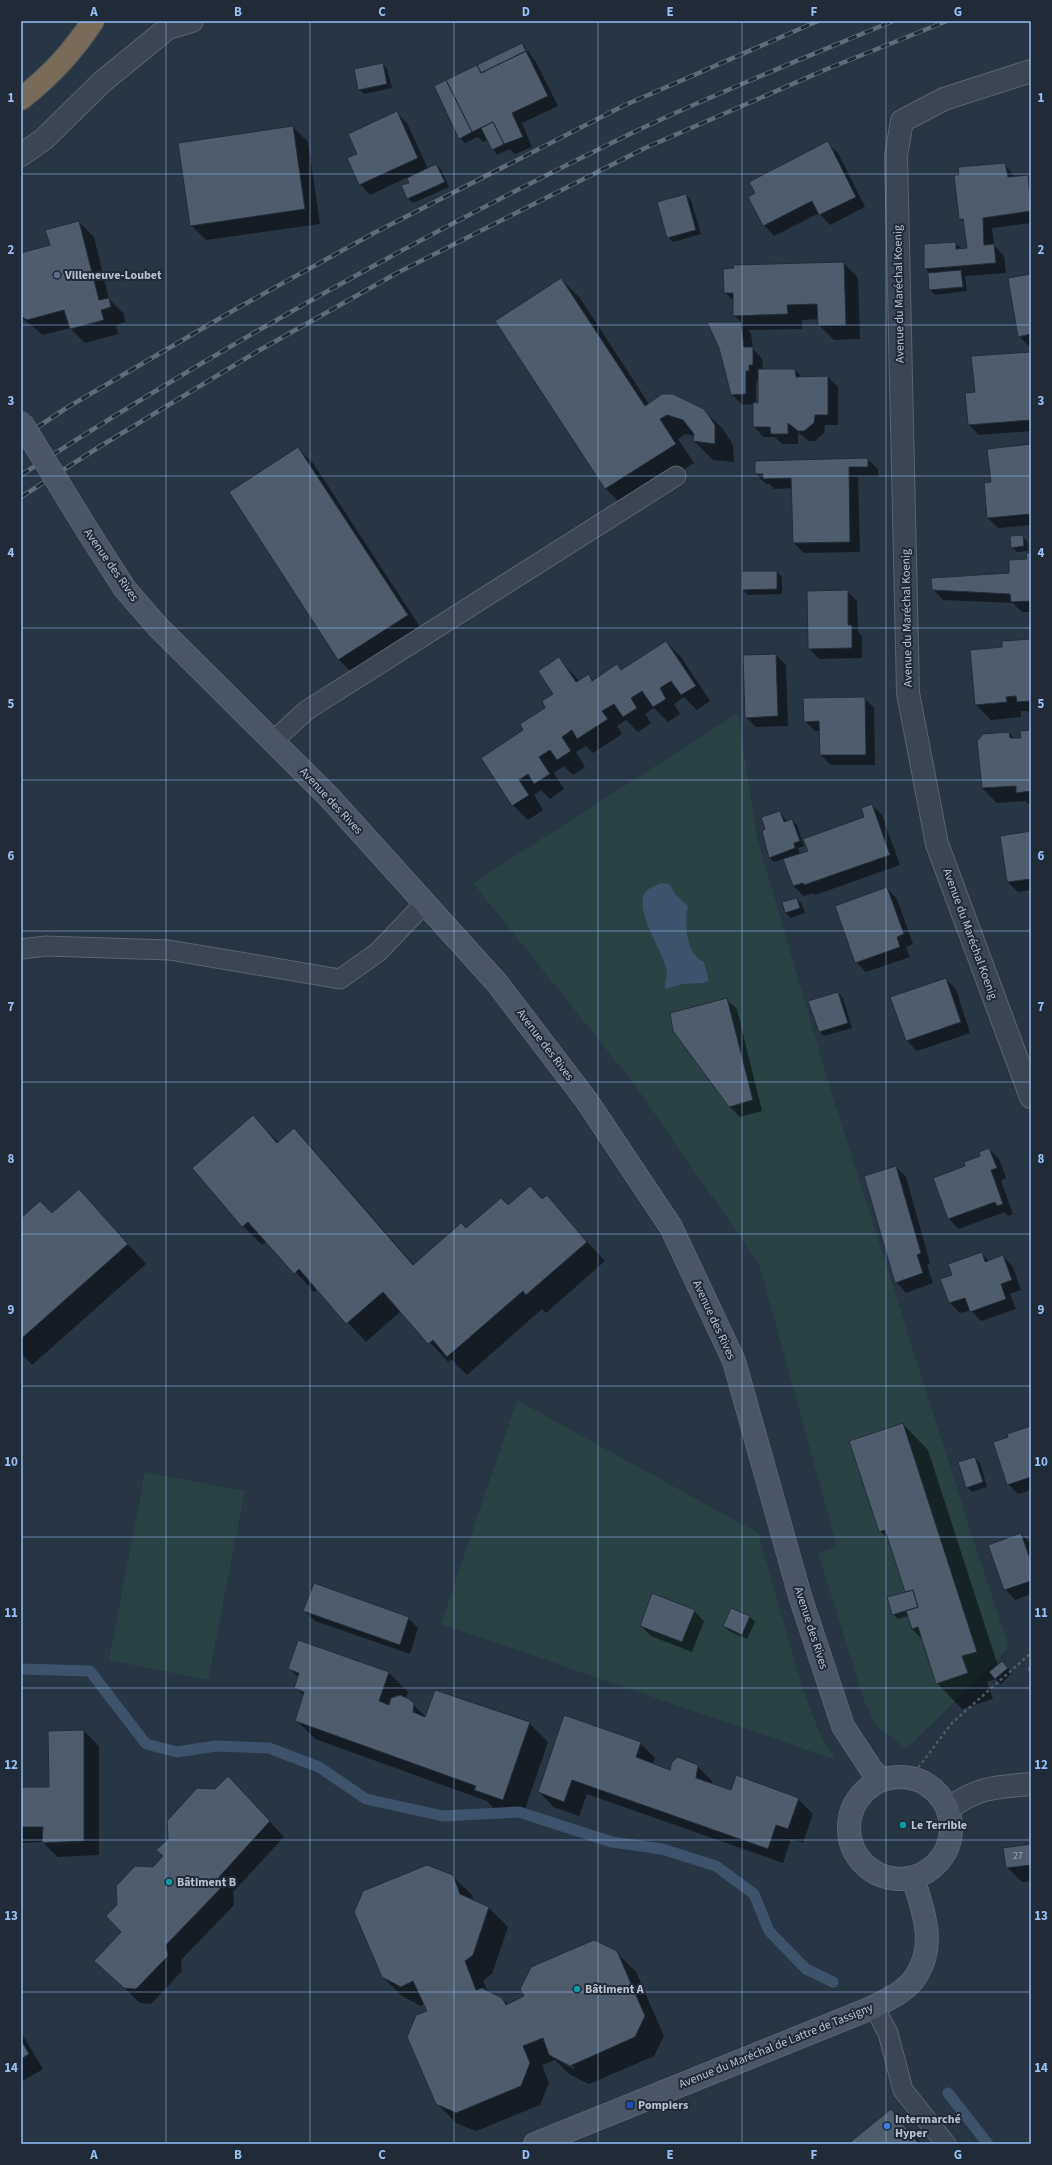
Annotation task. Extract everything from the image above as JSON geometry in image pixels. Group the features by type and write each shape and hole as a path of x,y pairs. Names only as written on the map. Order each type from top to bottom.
{"highway":[{"path":"21,99 51,75 78,44 93,21"}],"street":[{"path":"21,155 44,139 102,82 168,28 192,21"},
{"name":"Avenue du Maréchal Koenig","path":"1031,71 944,99 902,121 896,156 908,693 937,844 1031,1097"},
{"name":"Avenue des Rives","path":"21,422 89,534 125,589 158,627 329,797 497,983 583,1095 671,1227 734,1361 800,1596 843,1726 871,1769 881,1779"},
{"path":"896,1776 911,1777 927,1783 940,1794 948,1809 952,1822 951,1836 947,1849 932,1868 913,1878 897,1879 882,1876 868,1868 857,1856 850,1842 848,1825 852,1810 858,1797 868,1787 881,1779 896,1776"},
{"path":"948,1809 966,1796 989,1787 1031,1784"},
{"name":"Avenue du Maréchal de Lattre de Tassigny","path":"535,2144 874,2007 900,1992 916,1977 925,1956 928,1939 913,1878"}],"lane":[{"path":"273,741 307,710 676,476"},
{"path":"21,948 46,946 169,950 340,979 378,952 425,903"},
{"path":"874,2007 888,2033 903,2090 946,2144"}],"path":[{"path":"911,1777 952,1723 1031,1653"}],"green space":[{"path":"738,713 757,838 831,1091 1009,1648 906,1749 877,1727 865,1703 818,1553 837,1547 759,1264 634,1084 473,883"},
{"path":"517,1400 758,1533 802,1687 819,1732 836,1760 441,1624"},
{"path":"145,1472 245,1491 208,1680 109,1660"}],"water":[{"path":"661,883 669,884 675,894 688,906 686,921 690,945 693,953 704,962 709,981 702,983 682,984 665,989 667,969 649,928 643,906 643,897 647,890"}],"building":[{"path":"522,43 526,51 481,73 477,65"},
{"path":"526,51 548,96 512,113 523,137 504,144 493,122 472,132 446,80 477,65 481,73"},
{"path":"383,63 387,84 358,90 354,69"},
{"path":"446,80 472,132 459,139 434,86"},
{"path":"397,111 418,158 359,185 347,158 357,154 348,134"},
{"path":"493,122 504,144 492,150 481,128"},
{"path":"293,126 305,209 190,226 178,143"},
{"path":"828,141 856,197 819,215 812,201 763,226 748,197 755,193 749,182"},
{"path":"1005,163 1008,177 1028,175 1031,211 983,218 984,245 994,244 996,263 924,269 924,244 956,242 956,249 967,248 963,219 959,219 954,175 959,175 958,167"},
{"path":"436,164 445,182 407,199 401,185 409,183 407,178"},
{"path":"686,194 696,230 667,238 657,202"},
{"name":"Villeneuve-Loubet","path":"79,221 99,300 109,298 111,307 101,310 104,320 70,329 64,310 27,320 21,316 21,253 50,245 45,230"},
{"path":"844,262 846,325 818,326 817,304 787,305 788,314 733,316 733,293 724,293 723,269 734,268 733,265"},
{"path":"961,270 963,287 929,290 928,273"},
{"path":"1031,274 1031,334 1018,337 1008,278"},
{"path":"561,278 645,406 662,394 673,394 704,409 715,425 715,444 693,441 694,434 683,420 667,415 660,419 676,444 605,489 495,321"},
{"path":"707,322 741,322 744,347 753,347 753,365 749,365 749,371 746,371 746,394 731,395 719,348"},
{"path":"1031,352 1031,420 968,425 965,393 975,392 971,356"},
{"path":"758,369 795,369 796,377 828,376 828,415 815,415 814,423 804,431 798,431 788,423 788,434 771,434 770,427 753,427 753,402 758,403"},
{"path":"1031,444 1031,514 987,518 984,483 991,482 987,449"},
{"path":"298,447 408,615 338,660 229,492"},
{"path":"868,458 868,467 849,467 850,542 793,543 791,478 763,479 763,474 755,474 755,461"},
{"path":"1023,535 1024,546 1011,548 1010,536"},
{"path":"1026,553 1031,553 1031,601 1011,602 1010,594 932,590 931,578 1009,573 1009,560 1027,559"},
{"path":"742,571 777,571 777,589 742,590"},
{"path":"848,590 848,625 852,625 852,648 808,649 807,591"},
{"path":"1031,639 1031,701 1017,702 1016,696 1006,697 1007,702 975,705 970,650 1002,647 1002,641"},
{"path":"666,641 696,686 681,695 671,681 660,688 666,699 653,707 642,691 631,698 637,708 623,717 614,704 602,711 608,719 577,739 572,730 562,737 571,751 557,760 550,750 539,757 550,774 534,784 528,774 519,780 529,795 512,806 481,758 523,730 520,724 545,708 542,701 553,694 538,671 559,657 576,682 589,674 592,681 617,664 621,670"},
{"path":"776,654 778,716 745,718 743,655"},
{"path":"865,697 866,755 820,755 819,721 804,722 803,698"},
{"path":"1031,730 1031,791 1016,793 1016,786 982,788 977,741 983,734 1009,732 1010,738 1021,738 1020,731"},
{"path":"872,804 890,855 804,885 803,883 793,886 783,859 808,851 803,839 864,817 861,808"},
{"path":"780,811 784,822 792,819 800,841 794,843 795,848 769,858 762,831 765,829 761,817"},
{"path":"1031,831 1031,879 1007,882 1000,836"},
{"path":"887,887 904,934 897,937 900,947 855,963 835,906"},
{"path":"797,898 800,908 785,913 782,902"},
{"path":"946,978 961,1022 906,1041 890,997"},
{"path":"838,992 848,1023 819,1032 808,1001"},
{"path":"727,998 753,1100 729,1107 673,1031 670,1013"},
{"path":"253,1115 277,1143 294,1128 413,1265 461,1223 466,1228 501,1198 508,1205 530,1186 542,1199 547,1195 587,1242 526,1295 523,1291 447,1357 433,1340 428,1344 383,1292 346,1324 299,1269 294,1274 248,1222 242,1227 192,1168"},
{"path":"989,1148 997,1168 991,1170 1003,1204 997,1206 995,1202 948,1219 933,1178 965,1166 964,1162 980,1156 979,1152"},
{"path":"896,1166 921,1253 917,1255 923,1273 895,1283 864,1176"},
{"path":"79,1189 128,1244 21,1339 21,1218 40,1201 52,1213"},
{"path":"982,1252 985,1262 1003,1255 1012,1280 1001,1284 1006,1299 970,1312 965,1298 949,1303 940,1279 952,1275 948,1264"},
{"path":"903,1423 977,1652 962,1656 968,1673 936,1684 918,1627 912,1629 906,1611 918,1607 913,1590 905,1592 885,1530 879,1532 849,1441"},
{"path":"1031,1426 1031,1477 1007,1485 993,1442 1008,1437 1007,1434"},
{"path":"975,1457 983,1482 966,1488 958,1462"},
{"path":"1021,1533 1031,1562 1031,1581 1004,1590 988,1545"},
{"path":"314,1583 409,1617 400,1645 303,1611"},
{"path":"913,1590 918,1607 892,1615 887,1597"},
{"path":"652,1593 695,1610 682,1642 640,1626"},
{"path":"731,1608 750,1616 742,1635 723,1626"},
{"path":"298,1640 389,1672 379,1701 389,1705 391,1698 400,1695 414,1703 413,1712 425,1717 435,1690 530,1722 503,1800 474,1790 476,1786 295,1721 304,1692 294,1688 299,1673 288,1669"},
{"path":"1002,1661 1008,1668 995,1679 989,1672"},
{"path":"1031,1664 1031,1679 1027,1668"},
{"path":"564,1715 641,1742 636,1757 670,1770 672,1762 678,1757 698,1765 696,1778 731,1790 736,1775 799,1798 788,1829 776,1825 768,1849 572,1780 564,1802 538,1792"},
{"path":"84,1730 84,1841 42,1843 43,1827 21,1827 21,1787 49,1787 48,1731"},
{"name":"Bâtiment B","path":"228,1776 270,1821 219,1877 220,1889 166,1945 168,1956 136,1989 124,1988 94,1961 121,1932 106,1916 117,1905 116,1886 135,1866 153,1867 163,1856 156,1850 168,1839 167,1821 197,1788 215,1789"},
{"path":"1031,1844 1031,1865 1006,1868 1003,1848"},
{"name":"Bâtiment A","path":"427,1865 453,1875 460,1894 489,1907 473,1955 465,1961 476,1990 482,1988 502,1998 506,2005 524,1996 520,1989 531,1967 594,1940 617,1951 645,2016 635,2037 570,2066 549,2055 543,2038 523,2046 530,2063 521,2086 456,2113 436,2104 407,2037 416,2015 427,2011 413,1981 401,1987 382,1977 354,1912 363,1891"},
{"path":"21,2040 29,2054 21,2059"},
{"name":"Intermarché Hyper","path":"891,2109 919,2144 848,2144"}],"waterway":[{"path":"21,1669 90,1671 146,1744 177,1752 216,1746 269,1748 319,1767 366,1799 443,1816 519,1812 612,1842 662,1849 716,1866 754,1894 769,1931 806,1969 833,1982"},
{"path":"948,2093 988,2144"}],"railway":[{"path":"21,438 68,407 234,310 374,233 623,106 818,21"},
{"path":"21,475 170,382 322,294 477,211 666,117 893,21"},
{"path":"21,497 99,447 258,351 397,273 645,148 827,69 947,21"}],"place":[{"name":"Villeneuve-Loubet","path":"57,275"},
{"name":"Le Terrible","path":"903,1825"},
{"name":"Bâtiment B","path":"169,1882"},
{"name":"Bâtiment A","path":"577,1989"},
{"name":"Pompiers","path":"630,2105"},
{"name":"Intermarché Hyper","path":"887,2126"}]}
